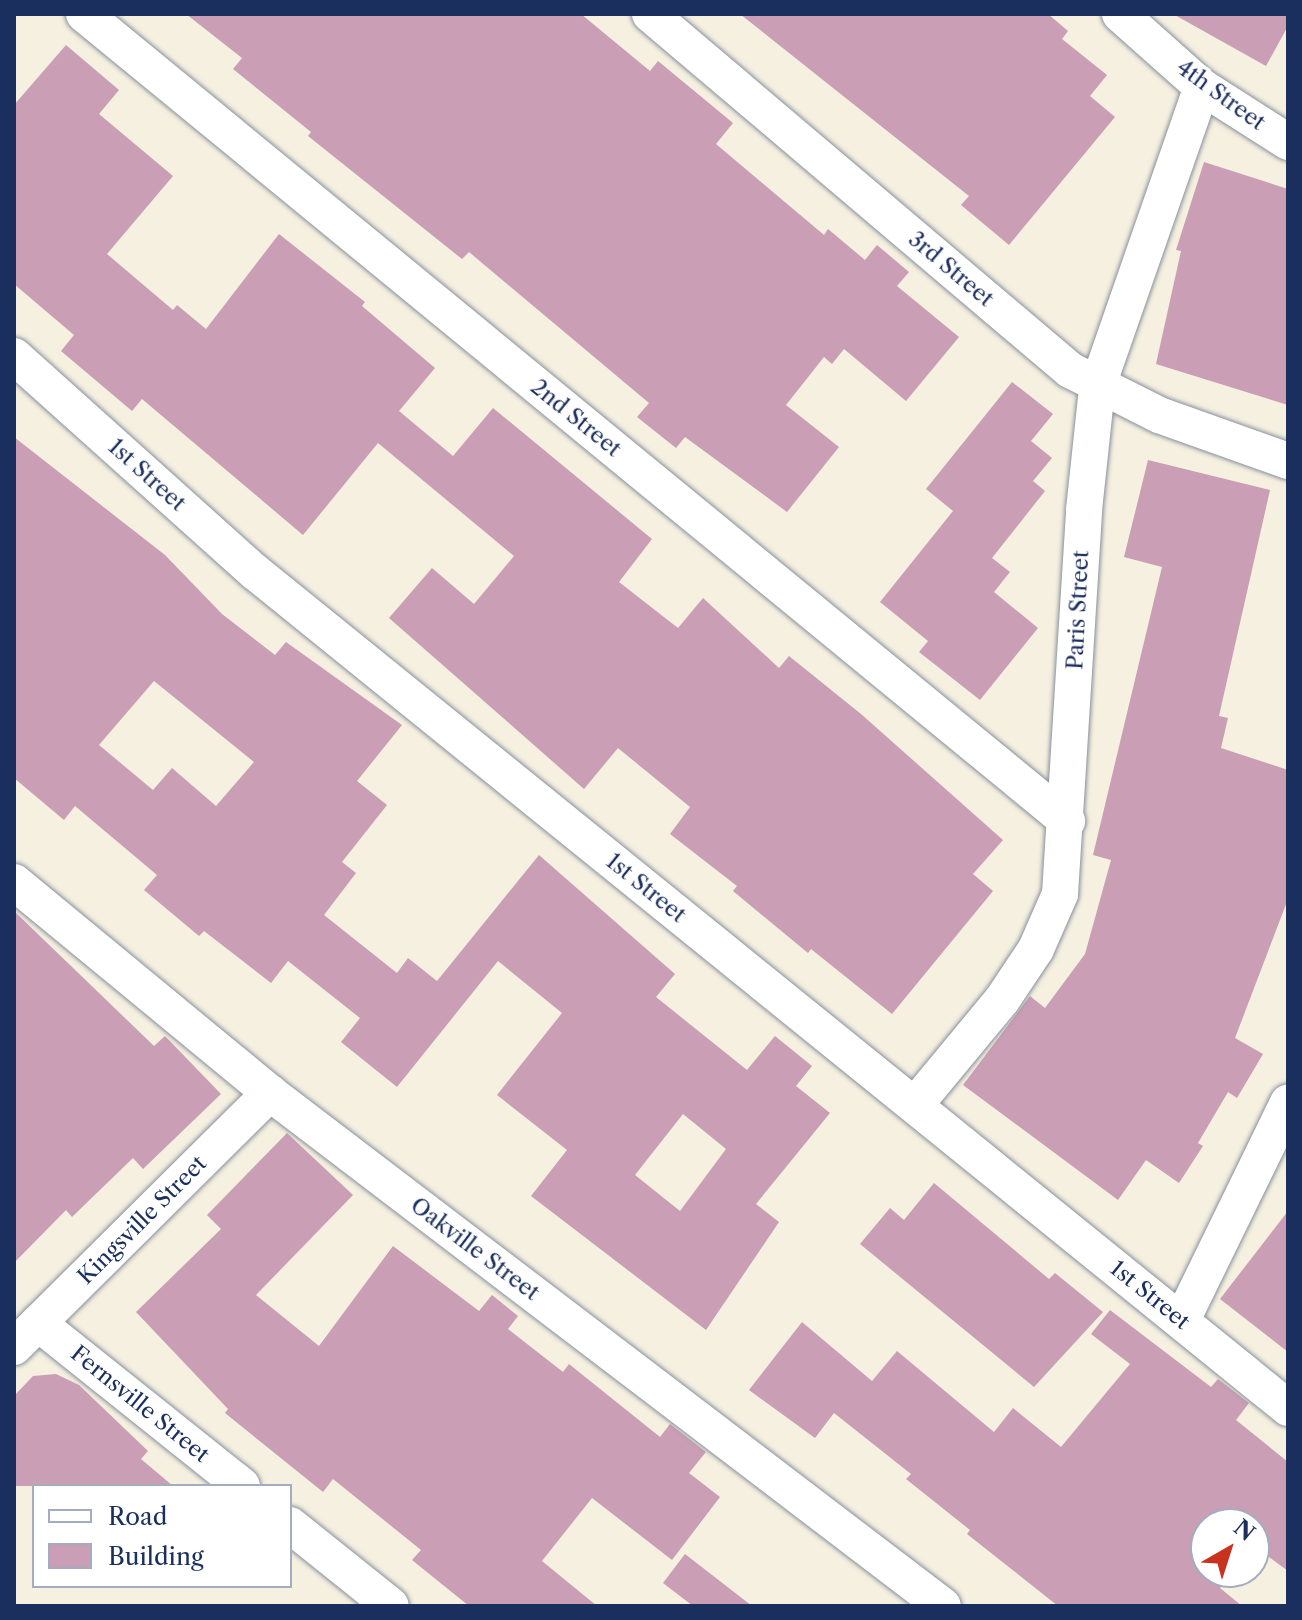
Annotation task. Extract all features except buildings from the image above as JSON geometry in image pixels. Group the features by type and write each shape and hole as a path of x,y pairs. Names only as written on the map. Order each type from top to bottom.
{"street":[{"name":"2nd Street","path":"84,14 1067,821"},
{"name":"3rd Street","path":"650,14 1097,388 1288,461"},
{"name":"4th Street","path":"1120,14 1202,87 1288,142"},
{"name":"Paris Street","path":"915,1105 1036,949 1060,894 1067,821 1084,510 1097,388 1202,87"},
{"name":"1st Street","path":"14,356 255,572 1288,1408"},
{"name":"Oakville Street","path":"14,882 270,1093 943,1606"},
{"name":"Kingsville Street","path":"26,1335 270,1093"},
{"path":"1182,1320 1288,1103"},
{"name":"Fernsville Street","path":"26,1335 239,1484"},
{"path":"292,1527 391,1606"}]}
